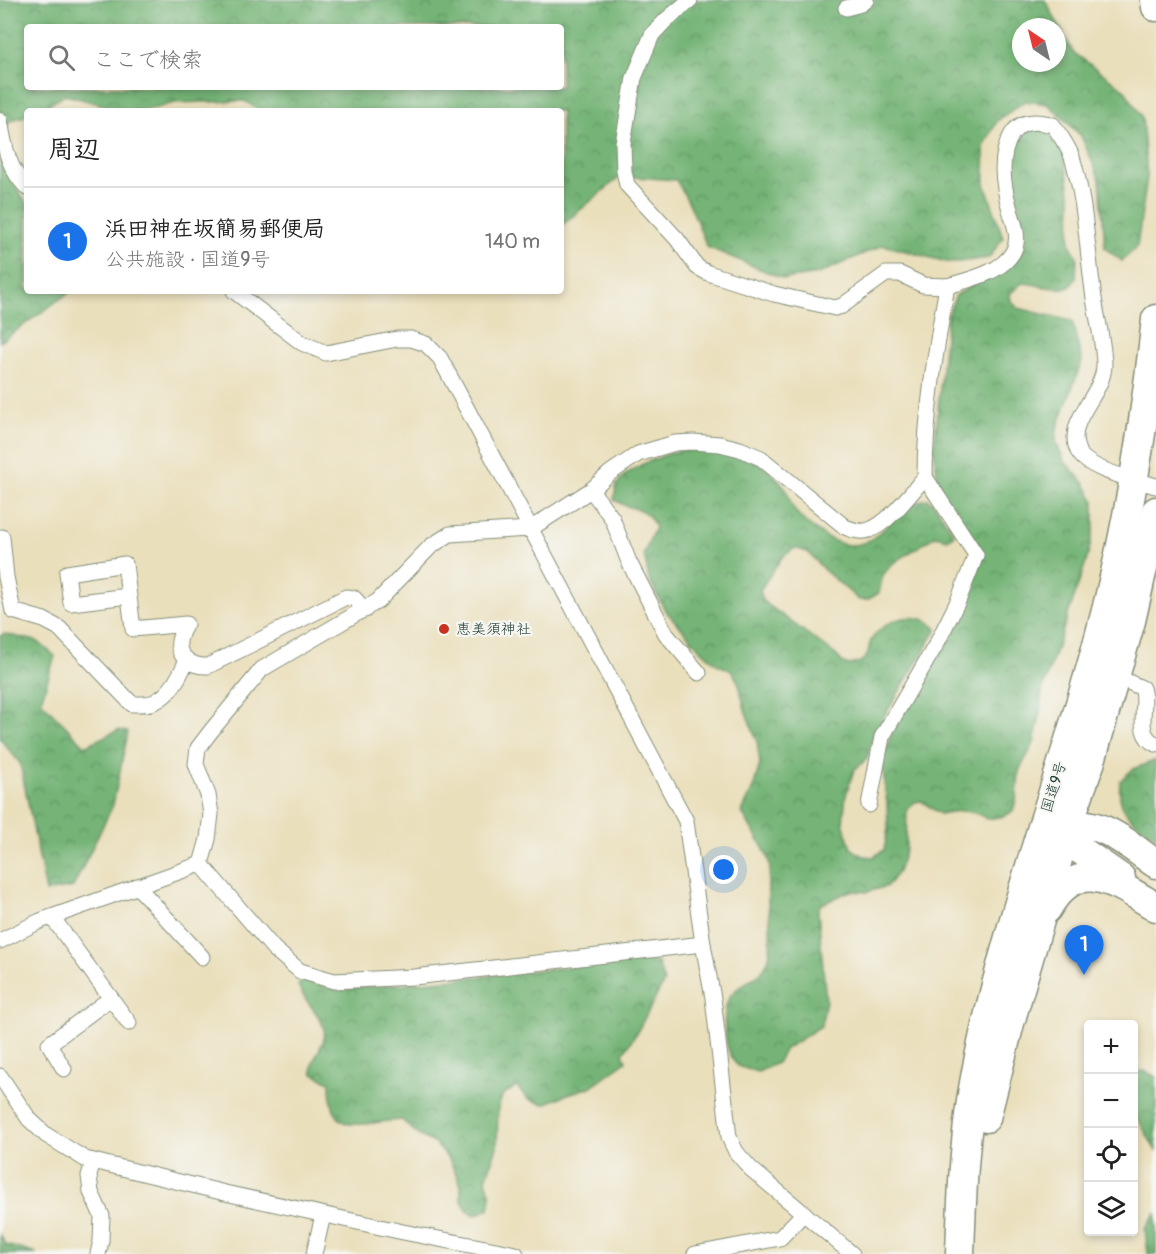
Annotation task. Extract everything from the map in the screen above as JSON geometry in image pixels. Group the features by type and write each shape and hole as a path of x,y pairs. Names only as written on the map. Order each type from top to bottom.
{"highway":[{"path":"1155,0 1156,7"},
{"name":"国道9号","path":"962,1254 989,1104 1039,926 1057,820 1098,642 1124,535 1145,483 1145,409 1156,319"},
{"name":"国道9号","path":"962,1254 964,1162 976,1072 987,1021 1024,889 1057,820 1091,761 1131,621 1156,511"},
{"path":"1091,761 1090,789 1093,805 1103,824 1116,836 1150,859"},
{"path":"1057,820 1090,825 1116,836"},
{"path":"1057,820 1156,885"},
{"path":"1057,820 1156,906"},
{"path":"1039,926 1054,897 1062,889 1082,878 1094,876 1112,882 1156,906"}],"street":[{"path":"690,0 666,20 647,44 634,78 623,143 624,171 627,185 676,239 697,267 708,273 774,294 835,308 842,306 886,274 900,274 923,285 947,286 986,275 1007,259 1014,250 1017,235 1003,181 1003,156 1009,139 1015,129 1026,123 1041,122 1053,125 1072,155 1077,177 1092,266 1093,294 1104,364 1098,387 1080,418 1076,444 1078,452 1084,460 1094,465 1145,483"},
{"path":"846,8 861,4 866,0"},
{"path":"0,120 6,155 17,178 24,185"},
{"path":"869,805 882,737 937,643 958,601 976,555 925,477 932,382 947,286"},
{"path":"238,294 302,343 326,353 397,339 411,339 426,344 440,358 686,821 712,998 729,1137 736,1152 751,1169 852,1254"},
{"path":"201,864 211,814 208,795 196,764 198,748 262,669 378,601 431,546 450,534 530,529 591,490 610,473 638,454 656,447 684,443 720,444 761,458 845,527 854,531 867,531 881,524 925,477"},
{"path":"591,490 612,518 629,562 666,634 699,673"},
{"path":"2,537 6,578 13,611 44,620 59,628 74,641 132,704 155,702 162,697 181,673 186,660"},
{"path":"128,596 133,629 186,624 179,639 180,650 186,660 196,666 208,666 346,597 354,598 365,610"},
{"path":"1115,676 1142,688 1145,735 1156,744"},
{"path":"201,864 274,949 300,971 334,981 414,977 703,944"},
{"path":"0,941 52,917 201,864"},
{"path":"137,886 202,957"},
{"path":"52,917 129,1023"},
{"path":"64,1069 49,1044 111,998"},
{"path":"0,1076 29,1119 64,1148 85,1160 323,1215 516,1254"},
{"path":"93,1161 89,1176 91,1192 102,1216 98,1254"},
{"path":"695,1254 780,1238 804,1213"},
{"path":"314,1254 323,1215"}],"green space":[{"path":"0,0 1045,0 1055,18 1012,18 1012,72 1066,72 1066,39 1073,52 1124,89 1142,117 1147,177 1137,247 1122,261 1105,248 1100,180 1081,136 1048,104 1025,101 997,121 984,147 985,183 1003,238 989,258 950,263 883,245 818,274 784,279 707,247 690,205 676,180 621,176 564,224 564,108 256,108 245,101 175,103 155,108 115,108 65,95 43,108 24,108 24,116 10,121 0,138"},
{"path":"1036,128 1054,134 1065,159 1071,200 1070,244 1077,257 1076,278 1070,287 1064,288 1022,283 1010,294 1011,301 1018,308 1072,321 1082,361 1057,429 1056,443 1065,462 1085,484 1094,500 1094,528 1087,559 1042,691 1034,743 1019,771 1017,797 1013,811 1005,816 987,819 976,813 964,811 940,814 921,801 915,802 907,809 906,848 898,872 887,886 867,892 850,891 820,905 818,911 826,1001 821,1026 785,1049 777,1063 758,1072 744,1068 737,1065 729,1051 726,1041 725,1010 731,995 758,975 769,957 770,863 742,812 760,764 757,741 745,710 739,684 732,671 717,664 700,649 665,610 649,580 644,554 655,527 647,514 614,499 616,487 624,476 635,468 678,451 701,450 749,459 760,464 775,476 785,488 797,513 815,530 836,542 856,545 877,535 916,502 928,499 935,505 954,534 948,539 935,536 892,564 883,575 879,593 867,600 859,600 824,570 808,552 795,548 782,557 760,590 763,601 836,655 845,665 862,661 878,631 894,621 903,618 922,619 937,629 874,733 867,759 854,770 846,795 843,822 851,848 863,856 873,857 884,850 888,829 882,763 890,737 953,627 973,585 982,559 981,549 939,489 934,450 947,316 956,295 1018,258 1025,244 1025,231 1009,173 1009,151 1020,134"},
{"path":"0,159 6,173 24,200 24,294 67,294 0,342"},
{"path":"4,634 37,641 55,656 41,701 85,746 118,730 128,732 113,805 73,887 46,892 20,763 0,739 0,636"},
{"path":"1156,760 1156,837 1128,815 1123,808 1119,792 1120,781 1133,769"},
{"path":"637,960 658,963 664,982 623,1053 626,1061 590,1087 544,1104 528,1099 517,1087 503,1094 498,1108 497,1147 486,1179 491,1197 489,1209 475,1215 468,1211 461,1200 461,1185 450,1161 436,1144 418,1135 402,1120 361,1124 342,1121 335,1113 331,1101 330,1082 313,1074 312,1068 325,1035 319,1017 300,990 298,984 302,979 335,990"},
{"path":"1144,1071 1156,1077 1156,1151 1138,1119 1138,1072"},
{"path":"1156,1214 1156,1254 1148,1254 1145,1229"},
{"path":"0,1235 6,1245 37,1254 0,1254"}],"place":[{"name":"恵美須神社","path":"444,629"},
{"name":"浜田神在坂簡易郵便局","path":"1084,975"}]}
